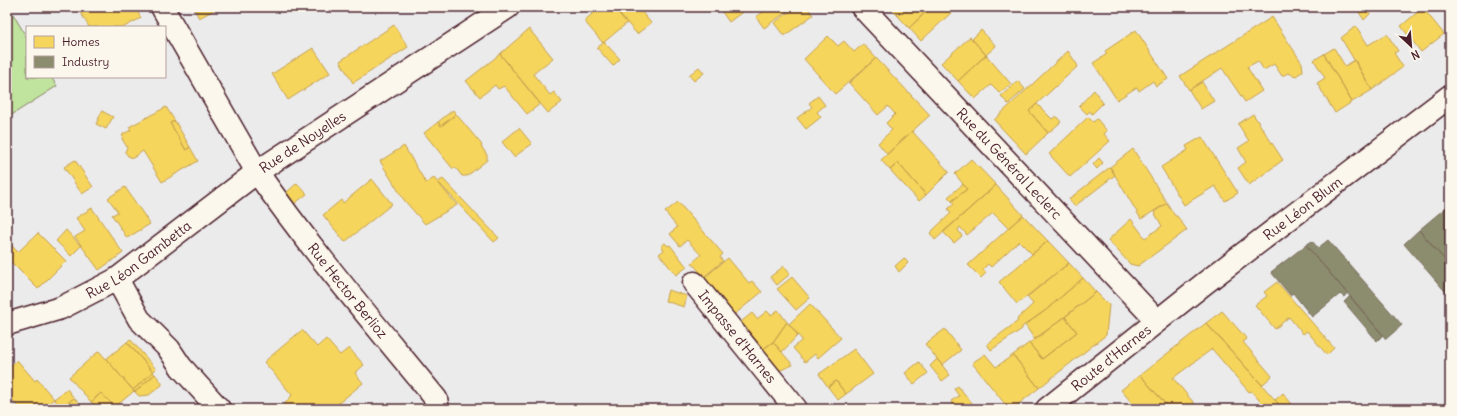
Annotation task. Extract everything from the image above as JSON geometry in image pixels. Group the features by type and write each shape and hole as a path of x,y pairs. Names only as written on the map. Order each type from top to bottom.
{"street":[{"name":"Rue de Noyelles","path":"162,7 257,172 508,7"},
{"name":"Rue du Général Leclerc","path":"862,7 1157,321"},
{"name":"Rue Léon Blum","path":"1157,321 1362,162 1450,96"},
{"name":"Rue Léon Gambetta","path":"7,324 61,308 117,279 257,172"},
{"name":"Rue Hector Berlioz","path":"257,172 287,215 315,251 436,399 438,409"},
{"path":"117,279 139,319 169,349 181,367 219,409"},
{"name":"Impasse d'Harnes","path":"694,283 796,409"},
{"name":"Route d'Harnes","path":"1047,409 1157,321"}],"green space":[{"path":"7,7 9,7 26,36 26,78 52,78 57,86 7,118"}],"building: Homes":[{"path":"77,7 135,7 141,18 126,26 88,26"},
{"path":"193,7 220,7 199,18"},
{"path":"600,7 613,7 627,23 603,43 584,21"},
{"path":"613,7 643,7 640,10 651,23 637,34"},
{"path":"729,7 749,7 729,22 722,12"},
{"path":"760,7 793,7 764,28 756,17 763,12"},
{"path":"796,7 807,7 813,15 784,36 774,23"},
{"path":"890,7 907,7 898,16"},
{"path":"907,7 931,7 909,28 898,16"},
{"path":"931,7 949,7 953,11 921,41 909,28"},
{"path":"1360,7 1365,7 1370,14 1364,20 1357,9"},
{"path":"1416,7 1422,7 1444,34 1421,52 1401,26 1419,11"},
{"path":"1272,17 1302,63 1303,71 1296,76 1288,73 1282,76 1274,64 1264,70 1258,61 1247,67 1262,91 1245,102 1222,68 1189,90 1180,76"},
{"path":"394,25 408,47 353,83 340,61"},
{"path":"1356,26 1368,45 1387,34 1398,51 1394,53 1403,67 1372,90 1341,38"},
{"path":"529,29 553,58 533,74 550,95 554,92 562,102 548,113 500,54"},
{"path":"981,30 996,46 986,55 972,39"},
{"path":"1136,30 1168,79 1156,86 1153,81 1139,91 1137,87 1117,100 1093,63 1107,54 1105,51"},
{"path":"828,36 838,46 844,41 854,52 863,44 876,58 835,94 804,59"},
{"path":"970,37 986,55 958,81 941,63"},
{"path":"604,42 620,59 613,66 597,48"},
{"path":"313,48 330,73 288,100 272,74"},
{"path":"1334,48 1345,66 1355,60 1372,90 1352,102 1324,54"},
{"path":"1068,51 1078,66 1029,111 1048,133 1026,154 994,120"},
{"path":"500,54 540,104 527,114 504,86 498,89 495,85 480,97 466,81"},
{"path":"1324,54 1352,102 1335,113 1317,83 1325,78 1314,60"},
{"path":"986,55 1011,84 999,93 991,85 975,99 958,81"},
{"path":"876,58 930,115 887,154 878,143 892,130 886,123 895,114 888,106 878,115 849,83"},
{"path":"699,67 704,73 694,81 689,75"},
{"path":"1018,81 1025,89 1008,104 1001,96"},
{"path":"1202,82 1214,101 1201,109 1189,90"},
{"path":"1094,90 1103,103 1092,114 1090,111 1087,114 1079,106"},
{"path":"818,96 825,105 817,112 821,117 806,129 797,118 812,107 809,103"},
{"path":"1037,104 1052,119 1056,116 1061,122 1048,133 1029,111"},
{"path":"166,107 175,121 170,123 186,150 190,147 198,161 162,182 143,151 133,158 128,156 125,152 127,147 122,139 123,134 131,130 129,127"},
{"path":"453,110 456,114 441,126 438,122"},
{"path":"102,111 113,117 106,129 96,124"},
{"path":"456,114 482,145 481,146 487,155 487,160 467,176 462,176 455,167 453,169 424,133 438,122 441,126"},
{"path":"1253,114 1283,160 1249,185 1238,168 1246,162 1238,148 1249,141 1238,124"},
{"path":"1088,117 1093,122 1097,119 1107,131 1104,134 1110,141 1070,177 1049,154"},
{"path":"175,121 190,147 186,150 170,123"},
{"path":"519,128 532,144 514,157 502,142"},
{"path":"912,131 949,172 926,195 898,163 890,170 881,160"},
{"path":"1202,137 1238,193 1225,201 1215,186 1184,205 1161,167 1188,150 1186,146"},
{"path":"404,146 426,183 434,178 457,205 425,224 404,200 380,161"},
{"path":"1133,149 1167,203 1141,219 1110,167"},
{"path":"1099,158 1103,163 1097,169 1093,164"},
{"path":"971,159 996,185 935,240 930,233 951,213 948,209 954,204 952,201 967,189 955,174"},
{"path":"75,160 93,187 82,194 64,167"},
{"path":"898,163 926,195 919,201 890,170"},
{"path":"1110,167 1115,175 1075,206 1069,199"},
{"path":"372,179 392,204 345,242 323,215 341,200 343,203"},
{"path":"443,179 499,238 494,242 438,182"},
{"path":"297,183 307,194 294,204 286,193"},
{"path":"963,184 967,189 952,201 948,197"},
{"path":"996,185 1023,215 1008,228 993,213 967,235 960,227 958,230 962,236 954,243 943,232"},
{"path":"125,187 150,224 127,238 112,215 118,212 108,198"},
{"path":"678,202 723,254 720,257 723,261 704,277 692,263 701,255 687,240 680,246 670,234 677,227 665,212"},
{"path":"1167,203 1175,216 1177,216 1187,230 1138,266 1130,264 1108,240 1131,219 1145,238 1162,226 1154,212"},
{"path":"92,208 123,253 99,270 75,237 85,231 76,218"},
{"path":"1023,215 1048,241 1032,254 1019,241 991,267 988,264 983,269 986,273 981,278 968,265"},
{"path":"66,230 81,246 71,256 56,241"},
{"path":"38,233 66,261 38,289 7,258 7,241 18,252"},
{"path":"1048,241 1069,263 1017,304 999,282"},
{"path":"665,243 668,246 670,245 687,267 676,275 659,254 664,250 661,246"},
{"path":"728,258 749,283 752,281 762,292 730,318 700,281"},
{"path":"904,258 908,263 899,272 895,266"},
{"path":"1069,263 1083,278 1046,310 1022,327 1022,329 991,350 987,344 1018,321 1017,319 1033,304 1027,297"},
{"path":"784,266 790,274 777,285 770,277"},
{"path":"792,277 810,298 796,310 777,289"},
{"path":"1083,278 1096,292 1035,340 1025,325 1046,310"},
{"path":"1277,282 1334,348 1327,355 1307,331 1303,334 1289,317 1275,329 1255,305 1267,296 1264,292"},
{"path":"668,290 687,296 684,307 665,301"},
{"path":"1096,292 1109,305 1106,335 1039,388 1013,355 1029,343 1042,359 1077,332 1065,317"},
{"path":"810,304 841,338 818,358 815,354 805,362 793,348 802,340 789,324"},
{"path":"778,310 787,322 773,342 759,352 737,325 752,313 757,319 767,311 771,315"},
{"path":"1222,311 1247,339 1243,342 1272,376 1262,385 1206,323"},
{"path":"1065,317 1077,332 1042,359 1029,343"},
{"path":"787,322 798,335 782,352 773,342"},
{"path":"1206,323 1283,409 1267,409 1251,391 1249,392 1212,349 1173,378 1199,409 1170,409 1140,375"},
{"path":"945,329 961,350 942,365 925,344"},
{"path":"302,330 317,347 326,339 340,355 349,348 364,365 355,373 363,383 334,407 336,409 286,409 283,406 292,395 264,362"},
{"path":"130,339 156,369 153,372 127,342"},
{"path":"127,342 153,372 133,390 106,359"},
{"path":"773,342 793,365 776,372 759,352"},
{"path":"854,349 873,374 846,394 836,381 828,387 819,374"},
{"path":"99,351 134,391 115,407 101,393 91,402 69,377"},
{"path":"985,354 996,367 1013,355 1039,388 1012,409 1009,409 972,363"},
{"path":"937,359 950,375 942,381 930,366"},
{"path":"17,360 35,381 37,379 54,399 41,409 20,409 7,394 7,369"},
{"path":"919,362 928,373 914,384 905,373"},
{"path":"153,372 155,374 135,392 133,390"},
{"path":"155,374 162,385 149,395 139,396 135,392"},
{"path":"1140,375 1170,409 1137,409 1121,390"},
{"path":"836,381 846,394 838,400 828,387"},
{"path":"958,386 977,409 956,409 951,401 959,396 954,389"},
{"path":"67,389 74,398 61,408 54,399"},
{"path":"101,393 114,406 111,409 98,409 91,402"},
{"path":"1283,393 1295,408 1294,409 1283,409 1275,400"},
{"path":"74,398 84,409 61,408"}],"building: Industry":[{"path":"1450,204 1450,266 1419,230"},
{"path":"1419,230 1450,266 1450,297 1404,244"},
{"path":"1328,240 1402,325 1386,339 1306,245 1312,241 1318,248"},
{"path":"1306,245 1347,293 1344,297 1340,294 1312,317 1293,293 1290,295 1271,272"},
{"path":"1350,296 1383,335 1377,341 1344,302"}]}
